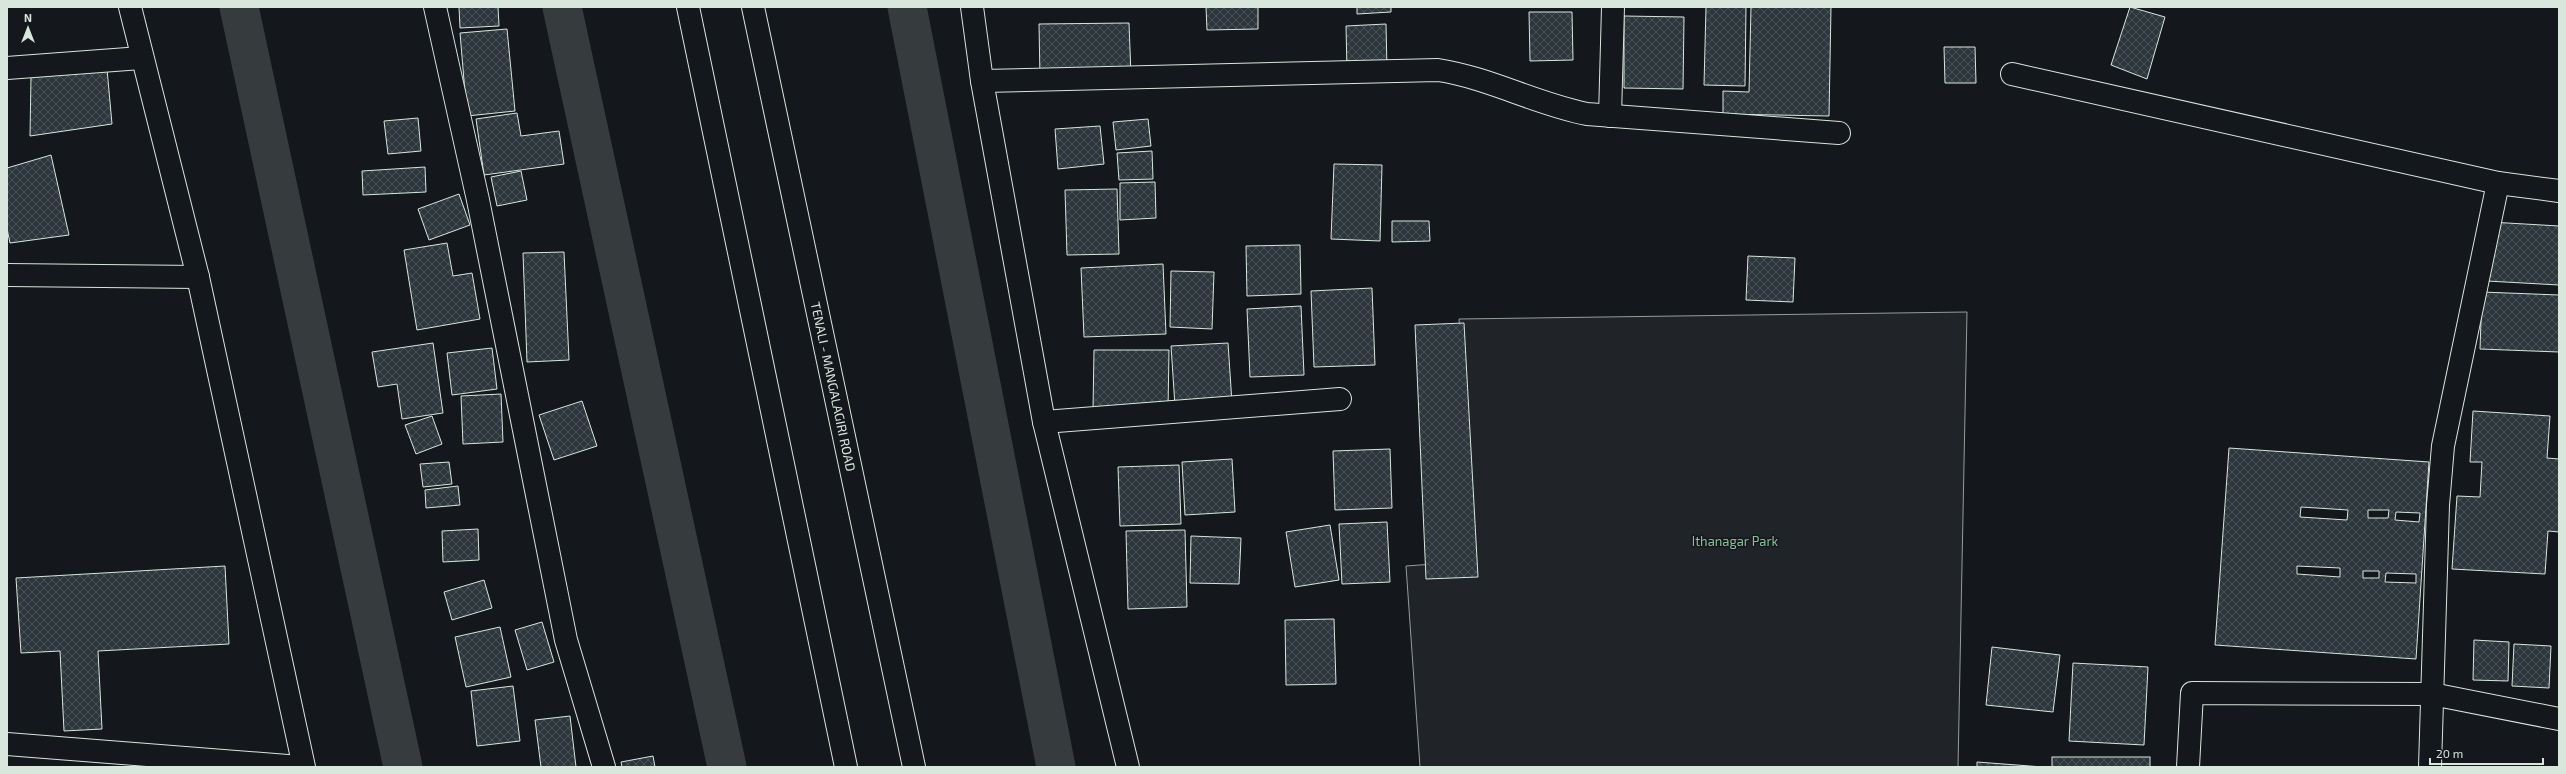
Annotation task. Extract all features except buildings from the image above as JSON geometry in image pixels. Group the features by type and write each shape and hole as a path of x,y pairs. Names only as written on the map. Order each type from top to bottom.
{"street":[{"path":"130,7 141,58 198,277 304,767"},
{"path":"436,7 478,200 566,640 604,767"},
{"path":"688,7 846,767"},
{"name":"TENALI - MANGALAGIRI ROAD","path":"753,7 914,767"},
{"path":"972,7 982,81 1044,422 1128,767"},
{"path":"1610,116 1613,7"},
{"path":"7,68 141,58"},
{"path":"982,81 1438,70 1464,74 1560,109 1610,116 1839,133"},
{"path":"2012,74 2498,184 2559,190"},
{"path":"2430,767 2443,446 2498,184"},
{"path":"7,275 198,277"},
{"path":"1044,422 1340,399"},
{"path":"2188,767 2192,693 2432,694 2559,720"},
{"path":"7,744 300,767"}],"green space":[{"name":"Ithanagar Park","path":"1967,312 1958,767 1420,767 1406,566 1475,561 1459,319"}],"waterway":[{"path":"239,7 403,767"},
{"path":"562,7 727,767"},
{"path":"907,7 1056,767"}]}
